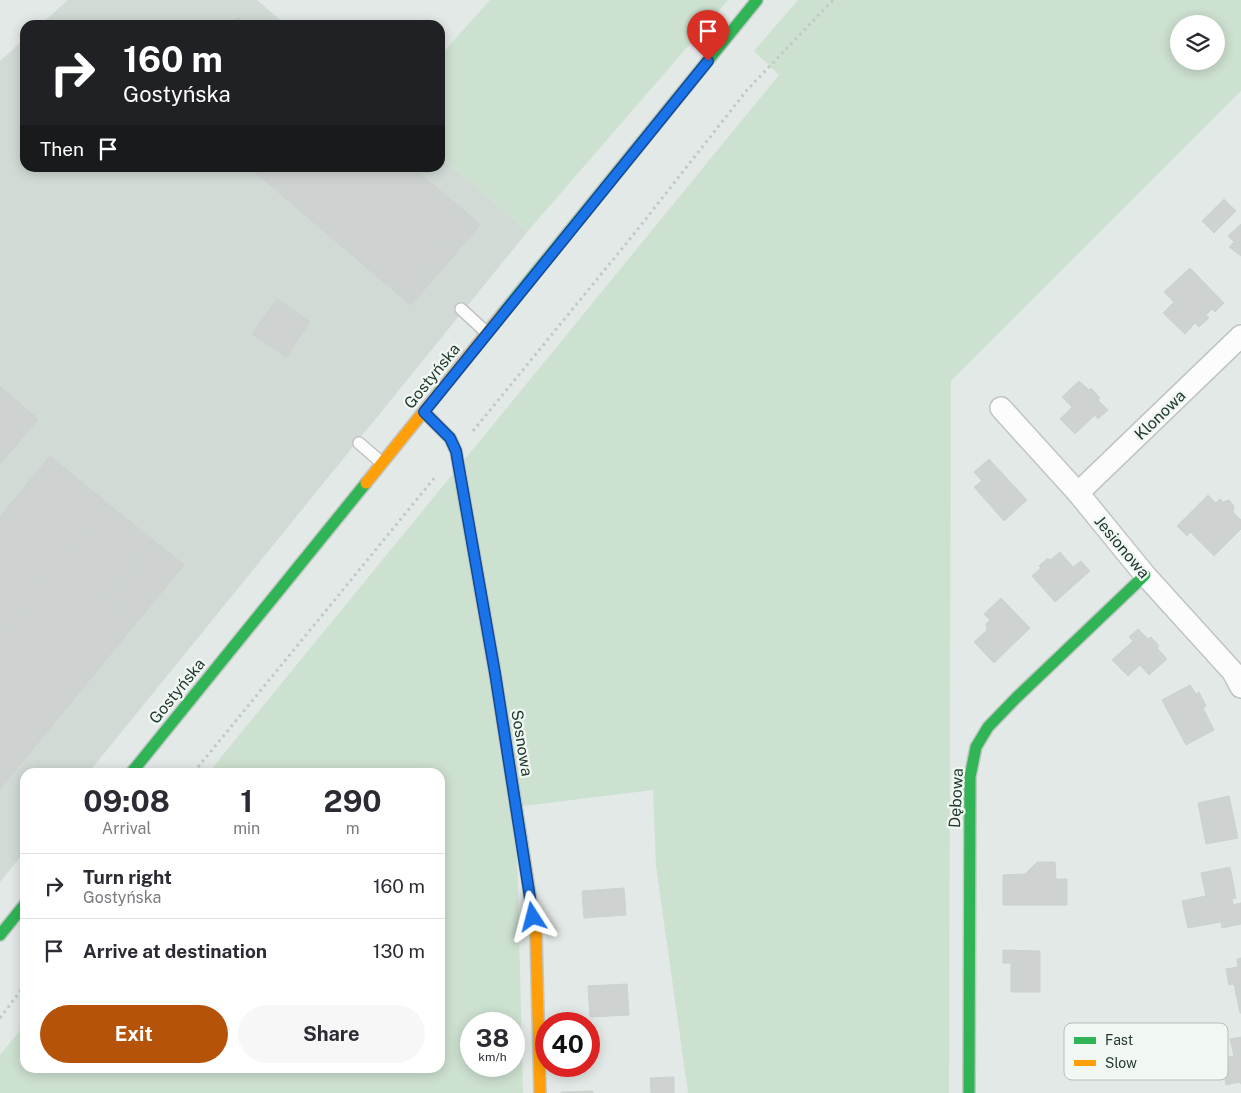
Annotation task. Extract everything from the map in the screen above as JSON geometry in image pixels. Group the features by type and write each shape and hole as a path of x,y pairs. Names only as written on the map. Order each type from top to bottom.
{"street":[{"name":"Gostyńska","path":"135,768 757,0"},
{"name":"Klonowa","path":"1078,494 1241,336"},
{"name":"Jesionowa","path":"1001,408 1078,494 1145,575 1233,672 1241,687"},
{"name":"Sosnowa","path":"424,412 450,438 456,451 495,673 536,936 540,1093"},
{"name":"Dębowa","path":"969,1093 970,777 976,747 988,727 1016,698 1145,575"},
{"path":"0,935 20,910"}],"lane":[{"path":"461,309 487,333"},
{"path":"359,443 382,463"}],"path":[{"path":"197,768 628,241 747,90 833,0"},
{"path":"0,1018 20,992"}],"shaded area":[{"path":"68,0 257,0 280,20 46,20"},
{"path":"20,43 20,172 445,172 445,160 528,231 92,768 20,768 20,857 0,882 0,61"}],"green space":[{"path":"490,0 728,0 528,231 445,160 445,50"},
{"path":"798,0 1241,0 1241,91 951,381 949,1093 688,1093 656,866 653,790 516,807 521,1012 460,1012 460,1077 523,1077 523,1093 0,1093 0,1055 20,1030 20,1073 445,1073 445,768 212,768 779,75 754,51"}],"building":[{"path":"255,172 418,172 469,215 400,296"},
{"path":"1224,199 1236,211 1214,233 1202,221"},
{"path":"469,215 480,225 411,305 400,296"},
{"path":"1241,224 1241,256 1229,247 1234,242 1228,236"},
{"path":"1190,268 1224,303 1215,312 1212,309 1206,315 1209,318 1199,327 1195,323 1185,334 1163,313 1174,302 1164,292"},
{"path":"277,299 310,322 286,357 252,334"},
{"path":"1079,381 1089,390 1091,388 1100,398 1098,400 1108,410 1098,419 1095,415 1075,434 1060,419 1072,407 1062,397"},
{"path":"0,387 5,391 0,397"},
{"path":"5,391 38,419 5,458 0,454 0,397"},
{"path":"0,454 5,458 0,464"},
{"path":"50,456 107,503 0,634 0,517"},
{"path":"989,459 1027,500 1004,521 974,487 982,481 974,472"},
{"path":"1208,495 1216,503 1220,499 1223,502 1229,500 1234,506 1233,512 1241,520 1241,529 1214,556 1190,532 1187,536 1177,526"},
{"path":"107,503 154,541 107,600 136,623 0,789 0,634"},
{"path":"154,541 184,565 136,623 107,600"},
{"path":"1060,552 1073,567 1081,561 1090,571 1055,602 1032,576 1048,558 1050,560"},
{"path":"1001,598 1030,628 994,663 974,642 987,630 986,624 990,620 984,614"},
{"path":"1138,629 1148,639 1151,637 1159,646 1157,648 1167,659 1149,675 1140,665 1128,676 1112,660 1133,641 1129,637"},
{"path":"1190,685 1196,694 1199,692 1206,706 1203,708 1214,730 1186,745 1162,700"},
{"path":"1229,796 1238,838 1206,844 1198,803"},
{"path":"1037,862 1055,862 1056,879 1067,879 1067,905 1003,905 1003,875 1025,874"},
{"path":"1230,867 1236,898 1232,899 1233,905 1241,903 1241,924 1222,928 1221,922 1188,928 1182,901 1206,896 1201,873"},
{"path":"624,888 626,915 584,918 582,891"},
{"path":"1003,950 1040,951 1040,992 1011,992 1011,963 1003,963"},
{"path":"1241,958 1240,1013 1234,984 1229,985 1226,969 1238,967 1237,959"},
{"path":"627,984 629,1015 600,1016 600,1012 590,1012 588,986"},
{"path":"1241,1037 1241,1084 1239,1082 1226,1085 1225,1080 1228,1080 1228,1057 1234,1056 1230,1039"},
{"path":"674,1077 674,1093 651,1093 650,1078"},
{"path":"593,1091 593,1093 561,1093 561,1092"}],"traffic: fast":[{"path":"503,313 757,0"},
{"path":"424,412 450,438 456,451 495,673 525,863"},
{"path":"135,768 366,483"},
{"path":"969,1093 970,777 976,747 988,727 1016,698 1145,575"},
{"path":"0,935 20,910"}],"traffic: slow":[{"path":"366,483 503,313"},
{"path":"525,863 536,936 540,1093"}],"route":[{"path":"533,917 495,673 456,451 450,438 424,412 708,61"}]}
